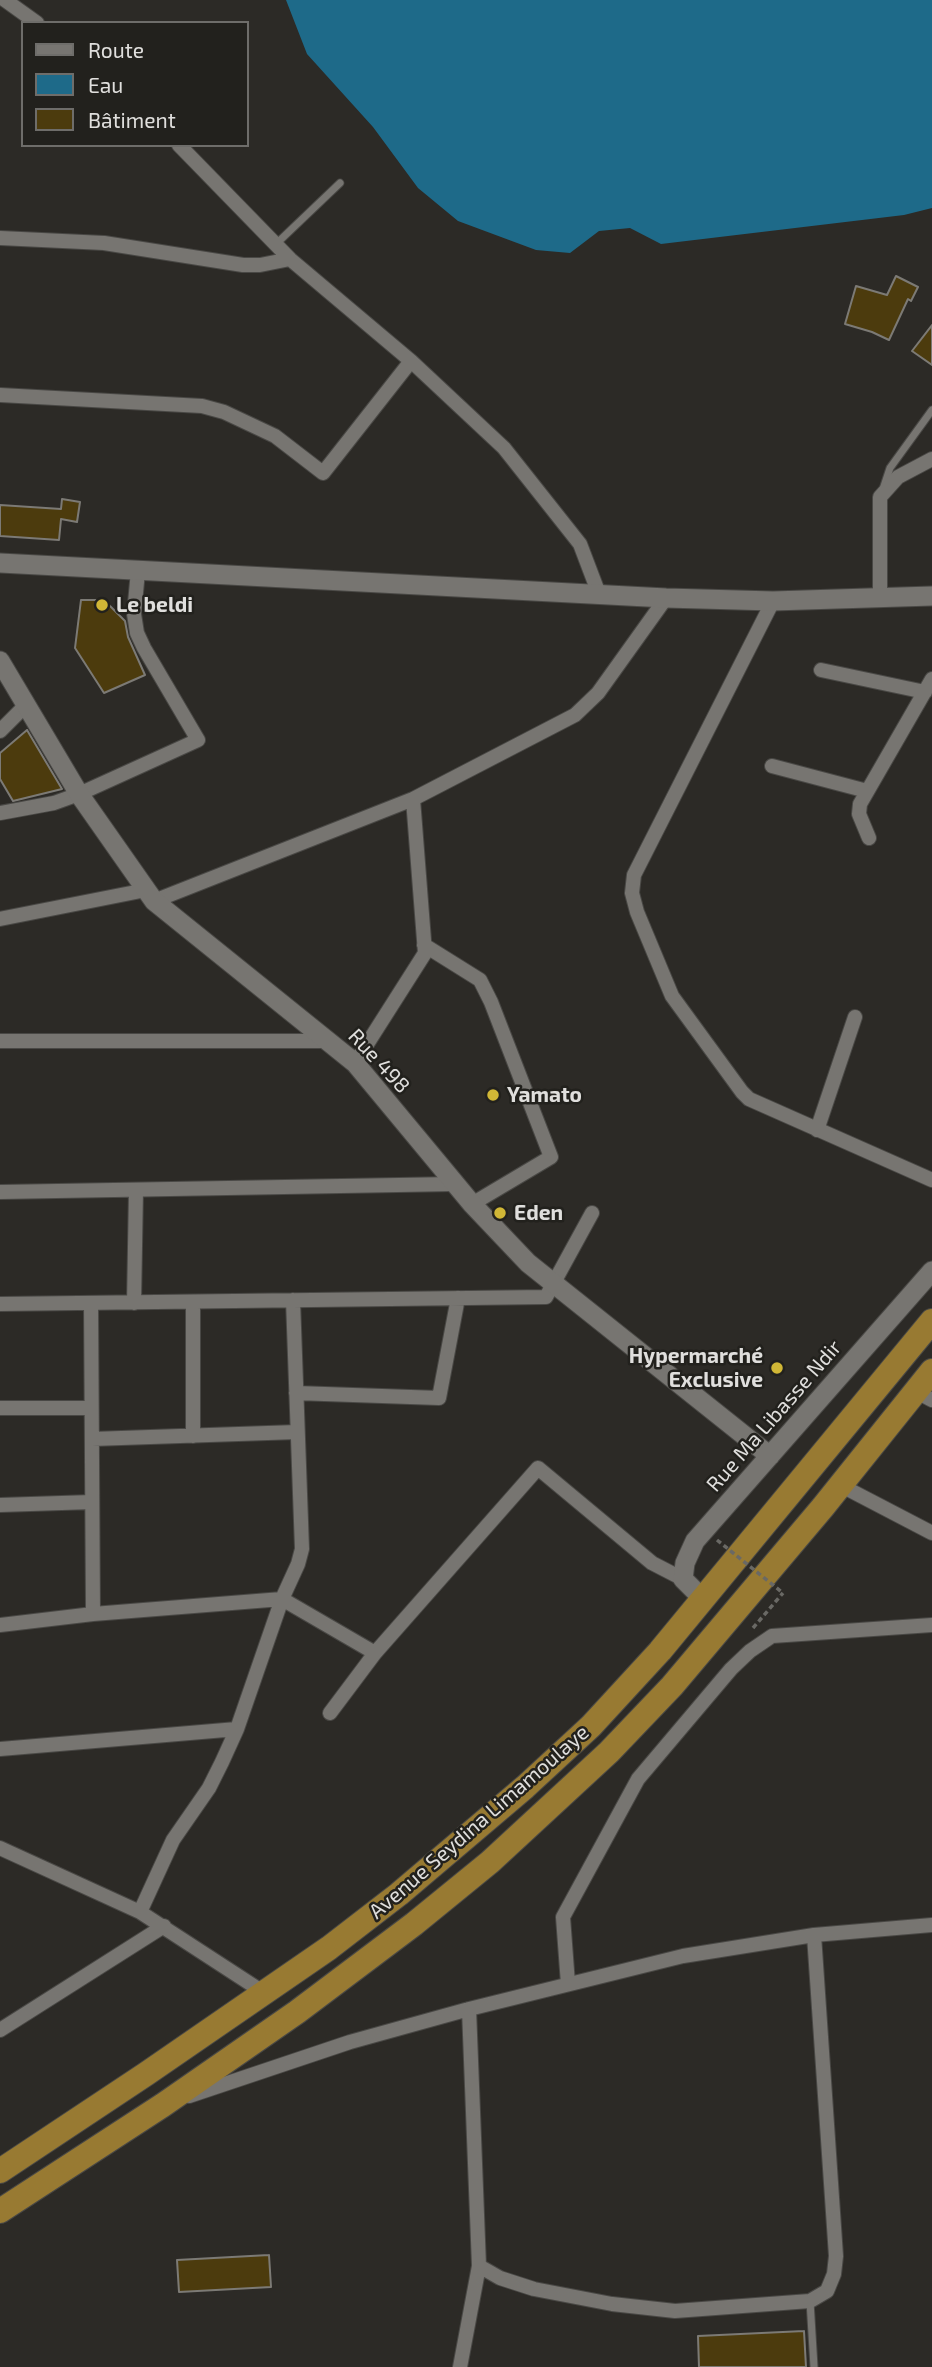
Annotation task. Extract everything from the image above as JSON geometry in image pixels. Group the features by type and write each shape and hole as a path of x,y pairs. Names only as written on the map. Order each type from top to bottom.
{"highway":[{"name":"Avenue Seydina Limamoulaye","path":"0,2171 329,1948 399,1894 525,1787 591,1726 660,1651 825,1453 860,1405 932,1321"},
{"name":"Avenue Seydina Limamoulaye","path":"0,2211 163,2105 342,1979 490,1862 609,1752 671,1686 841,1485 923,1396 932,1371"}],"street":[{"path":"5,0 34,21"},
{"path":"181,147 289,260 411,361 504,448 580,544 599,594"},
{"path":"0,238 104,243 243,265 289,260"},
{"path":"0,395 202,406 224,412 275,436 323,473 411,361"},
{"path":"880,599 880,497 898,477 932,459"},
{"path":"0,563 666,598 773,601 932,596"},
{"path":"0,813 54,803 79,794 198,740 137,633 134,614 138,571"},
{"path":"0,919 150,896 413,799 575,715 598,693 666,598"},
{"path":"773,601 634,875 632,893 636,912 673,996 742,1092 757,1104 932,1180"},
{"name":"Rue 498","path":"0,661 79,794 150,896 355,1063 472,1204 527,1263 770,1456"},
{"path":"821,670 929,685 860,804 859,814 869,838"},
{"path":"0,731 26,705"},
{"path":"772,766 867,791"},
{"path":"355,1063 425,953 413,799"},
{"path":"425,945 480,980 551,1157 472,1204"},
{"path":"817,1130 855,1017"},
{"path":"0,1041 328,1041"},
{"path":"0,1192 456,1184"},
{"path":"134,1303 136,1190"},
{"path":"0,1304 546,1297 592,1213"},
{"name":"Rue Ma Libasse Ndir","path":"683,1579 685,1563 695,1541 932,1271"},
{"path":"296,1393 439,1398 458,1298"},
{"path":"140,1912 173,1840 209,1788 237,1729 302,1549 293,1300"},
{"path":"193,1302 193,1436"},
{"path":"91,1303 93,1614"},
{"path":"0,1408 92,1408"},
{"path":"92,1439 297,1432"},
{"path":"330,1713 375,1654 538,1468 652,1563 683,1579 702,1598"},
{"path":"841,1485 932,1533"},
{"path":"0,1504 92,1502"},
{"path":"0,1625 93,1614 282,1599 375,1654"},
{"path":"568,1984 563,1917 638,1779 731,1669 750,1651 772,1636 932,1625"},
{"path":"0,1749 237,1729"},
{"path":"0,1848 140,1912 263,1992"},
{"path":"163,2105 350,2042 468,2009 683,1956 814,1935 932,1925"},
{"path":"0,2030 164,1926"},
{"path":"479,2266 500,2278 534,2289 612,2304 676,2311 810,2301 827,2291 834,2274 836,2256 814,1935"},
{"path":"460,2367 479,2266 468,2009"}],"lane":[{"path":"275,245 340,183"},
{"path":"880,497 890,468 932,410"},
{"path":"810,2301 814,2367"}],"path":[{"path":"717,1540 783,1592 746,1637"}],"water":[{"path":"286,0 932,0 932,208 904,215 661,244 630,228 599,231 570,253 536,250 458,221 418,188 373,127 307,54"}],"building":[{"path":"896,276 918,287 911,301 908,299 889,340 845,324 856,286 887,295"},
{"path":"932,325 932,365 912,351"},
{"path":"62,499 80,502 77,522 61,519 59,540 0,536 0,505 61,509"},
{"path":"81,600 104,600 125,621 128,637 145,675 104,693 75,648"},
{"path":"27,730 62,789 13,801 0,779 0,753"},
{"path":"269,2255 271,2287 179,2292 177,2260"},
{"path":"804,2331 806,2367 699,2367 698,2336"}],"place":[{"name":"Le beldi","path":"102,605"},
{"name":"Yamato","path":"493,1095"},
{"name":"Eden","path":"500,1213"},
{"name":"Hypermarché Exclusive","path":"777,1368"}]}
